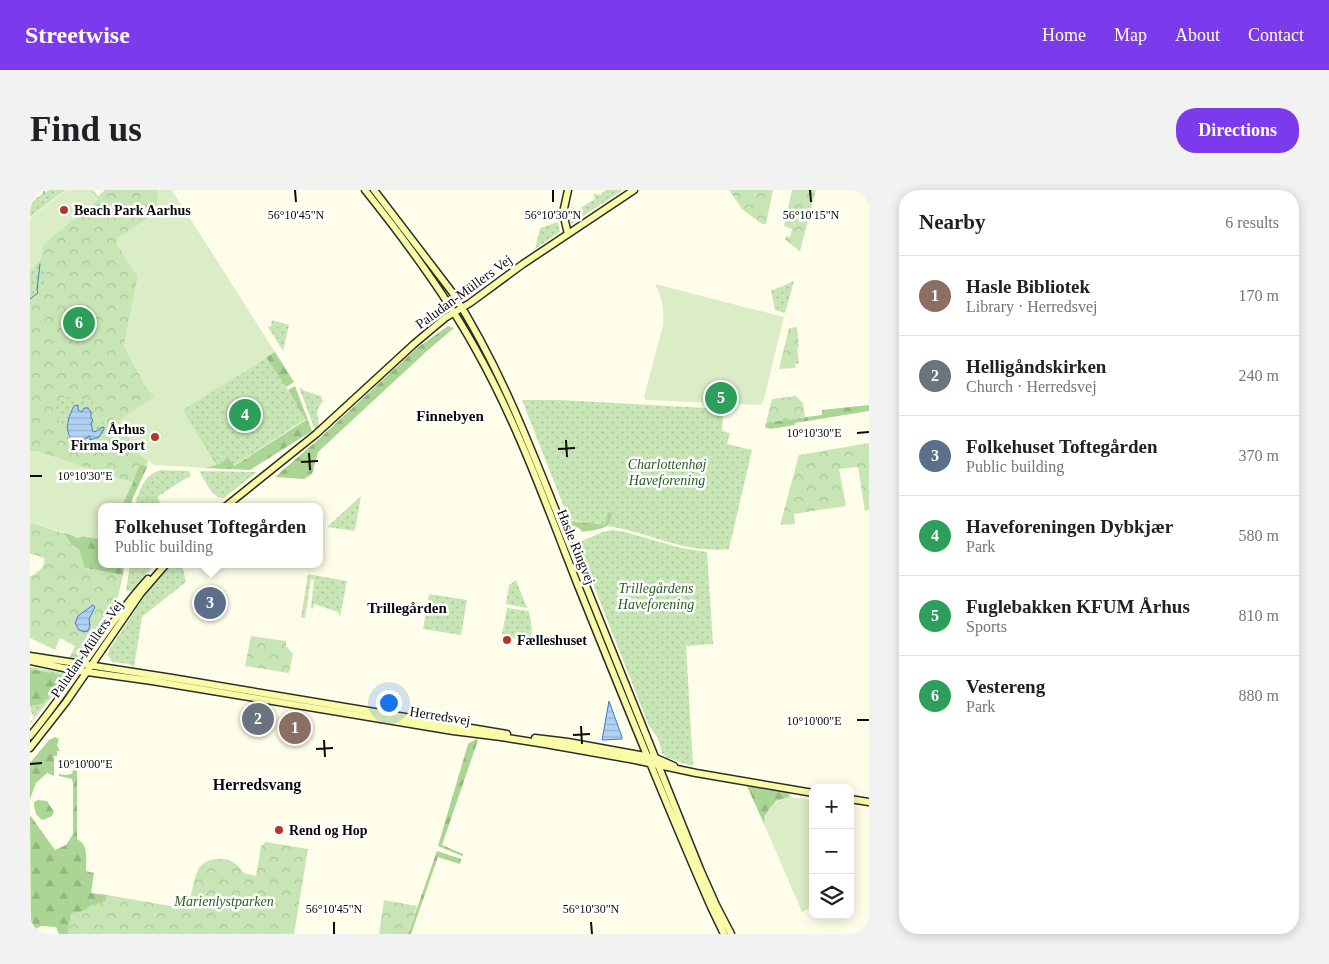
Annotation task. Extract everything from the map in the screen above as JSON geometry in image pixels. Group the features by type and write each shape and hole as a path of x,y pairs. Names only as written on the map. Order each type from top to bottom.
{"street":[{"name":"Hasle Ringvej","path":"365,190 421,262 454,313 476,348 507,411 648,760 724,934"},
{"name":"Hasle Ringvej","path":"374,190 445,283 462,308 491,361 523,429 706,882 731,934"},
{"path":"568,190 563,213 568,234"},
{"name":"Paludan-Müllers Vej","path":"230,503 325,426 415,342 445,318 634,190"},
{"name":"Paludan-Müllers Vej","path":"224,503 259,473 298,448"},
{"name":"Paludan-Müllers Vej","path":"30,736 137,591 157,568"},
{"name":"Paludan-Müllers Vej","path":"30,748 57,714 141,593 163,568"},
{"name":"Herredsvej","path":"30,656 518,736 568,742 658,762 668,762 679,769 809,791"},
{"name":"Herredsvej","path":"30,661 78,671 152,681 453,732 501,737 648,760"},
{"path":"854,800 869,802"}],"green space":[{"path":"49,190 65,190 30,217 31,206 34,200"},
{"name":"Beach Park Aarhus","path":"66,190 90,190 98,200 46,242 43,246 40,261 30,271 30,218"},
{"path":"90,190 93,190 98,196 105,190 159,190 157,200 160,211 118,238 117,244 138,277 124,346 146,387 155,397 137,452 148,460 147,467 142,464 139,466 133,483 30,451 30,299 34,298 48,279 40,262 30,271 30,220 98,200","holes":["71,396 93,402 97,421 107,423 108,433 104,441 84,451 66,439 55,413 55,405 59,399"]},
{"path":"159,190 172,190 275,352 183,410 217,465 205,468 154,465 137,452 119,420 155,397 146,387 124,346 138,277 117,244 118,238 160,211 157,200"},
{"path":"606,190 623,190 571,224 569,215 571,207 577,210 595,199 594,194 601,195"},
{"path":"729,190 773,190 766,224 762,224 742,209"},
{"path":"792,190 816,190 800,251 785,240 786,236 790,237 792,229 784,226"},
{"path":"558,222 560,232 535,249 540,228"},
{"path":"40,261 48,279 32,300 30,299 30,271"},
{"path":"794,281 785,313 775,310 771,290"},
{"path":"655,284 784,317 761,405 646,400 644,397 663,325 662,303"},
{"path":"272,320 289,325 283,351 268,327 271,326"},
{"path":"448,326 454,328 318,452 312,474 304,479 275,477 417,348"},
{"path":"797,327 799,363 795,364 795,368 779,369 789,328"},
{"path":"270,351 275,352 294,382 286,387 266,357 183,410 218,465 228,458 234,466 306,420 288,390 295,386 312,431 250,470 205,468 170,411"},
{"path":"267,357 306,419 233,466 217,465 183,410"},
{"path":"299,387 321,396 323,401 317,415 319,426 315,430"},
{"path":"71,396 93,402 97,421 107,423 108,433 105,441 84,451 71,444 64,436 55,414 55,405 58,399","holes":["74,406 78,406 78,410 82,412 84,408 88,408 93,433 96,432 99,437 93,440 90,439 90,436 80,439 68,432 67,423"]},
{"path":"796,396 803,403 805,417 766,423 772,399"},
{"name":"Charlottenhøj Haveforening","path":"522,400 561,400 723,409 722,431 730,433 727,444 752,450 729,549 714,550 688,547 623,529 569,520"},
{"path":"869,405 869,411 770,429 765,427 766,423 769,422 822,415 822,410"},
{"path":"869,443 869,510 865,511 858,467 839,469 846,506 794,514 795,524 780,525 799,455"},
{"path":"30,451 133,483 123,503 98,503 98,538 84,536 77,538 30,522"},
{"path":"142,464 147,467 132,503 123,503 139,466"},
{"path":"161,470 189,471 191,475 157,497 161,503 136,503 143,484 155,472"},
{"path":"199,471 257,472 224,498 212,492"},
{"path":"361,496 355,531 327,527"},
{"path":"608,512 612,513 610,521 603,528 582,532 572,525 571,521 605,525"},
{"path":"30,522 63,533 71,544 79,549 85,568 123,575 115,609 78,659 69,659 75,646 60,638 55,650 30,638 30,577 44,564 44,558 30,554"},
{"name":"Trillegårdens Haveforening","path":"613,530 681,548 707,552 713,644 686,646 693,765 691,766 666,757 662,753 658,738 649,726 577,543 603,532"},
{"path":"63,533 98,539 98,568 124,568 123,575 84,568 79,550 71,544"},
{"path":"129,568 152,568 133,590 126,591"},
{"path":"168,568 183,568 186,582 142,617 134,667 129,664 112,662 108,655 109,650 150,588"},
{"path":"308,574 347,581 340,617 338,612 314,604 313,609 311,608 314,580 311,579 305,618 301,618"},
{"path":"516,580 527,608 506,604 509,585"},
{"path":"429,594 467,600 461,635 423,629"},
{"path":"507,608 529,611 532,629 530,646 517,644 517,639 502,634"},
{"path":"251,636 286,641 286,646 293,654 289,673 245,666"},
{"path":"30,667 63,673 65,680 30,724 34,717 30,706 43,704 61,675 30,669"},
{"path":"30,669 62,675 43,704 30,706"},
{"path":"55,737 59,739 57,745 60,751 57,751 57,756 54,756 54,776 47,773 36,783 30,799 30,763 49,740"},
{"path":"476,739 478,740 442,845 463,854 462,856 438,846 468,744"},
{"path":"74,766 77,767 77,839 85,849 86,871 94,873 91,893 107,895 106,901 84,911 68,930 69,934 59,934 56,927 41,926 31,932 30,815 55,850 66,845 73,834 73,783 72,779 59,776 59,774 72,774"},
{"path":"747,786 788,792 790,797 776,801 765,816 764,824"},
{"path":"790,797 809,799 809,908 802,912 764,824 769,809 779,801"},
{"path":"38,800 47,801 54,812 52,816 43,820 39,817 34,805 34,802"},
{"name":"Marienlystparken","path":"266,842 308,849 294,934 69,934 71,913 83,911 92,905 106,901 107,895 188,909 195,878 198,870 204,863 214,859 229,860 235,863 244,873 256,876 261,846"},
{"path":"437,851 461,859 460,864 438,857 411,934 408,934"},
{"path":"384,900 417,906 408,934 379,934"}],"water":[{"path":"78,405 78,410 82,412 84,408 88,408 91,412 93,432 102,427 104,429 99,437 90,440 89,436 85,439 80,439 76,444 69,435 68,426 74,406"},
{"path":"93,605 95,607 89,619 90,626 88,631 79,630 75,623 78,616"},
{"path":"609,701 622,737 622,739 602,740"}],"waterway":[{"path":"30,299 38,293 40,264"}],"place":[{"name":"Beach Park Aarhus","path":"64,210"},
{"name":"Vestereng","path":"79,323"},
{"name":"Fuglebakken KFUM Århus","path":"721,398"},
{"name":"Haveforeningen Dybkjær","path":"245,415"},
{"name":"Århus Firma Sport","path":"155,437"},
{"name":"Folkehuset Toftegården","path":"210,603"},
{"name":"Fælleshuset","path":"507,640"},
{"name":"Helligåndskirken","path":"258,719"},
{"name":"Hasle Bibliotek","path":"295,728"},
{"name":"Rend og Hop","path":"279,830"}],"district":[{"name":"Finnebyen","path":"450,416"},
{"name":"Trillegården","path":"407,608"},
{"name":"Herredsvang","path":"257,784"}]}
